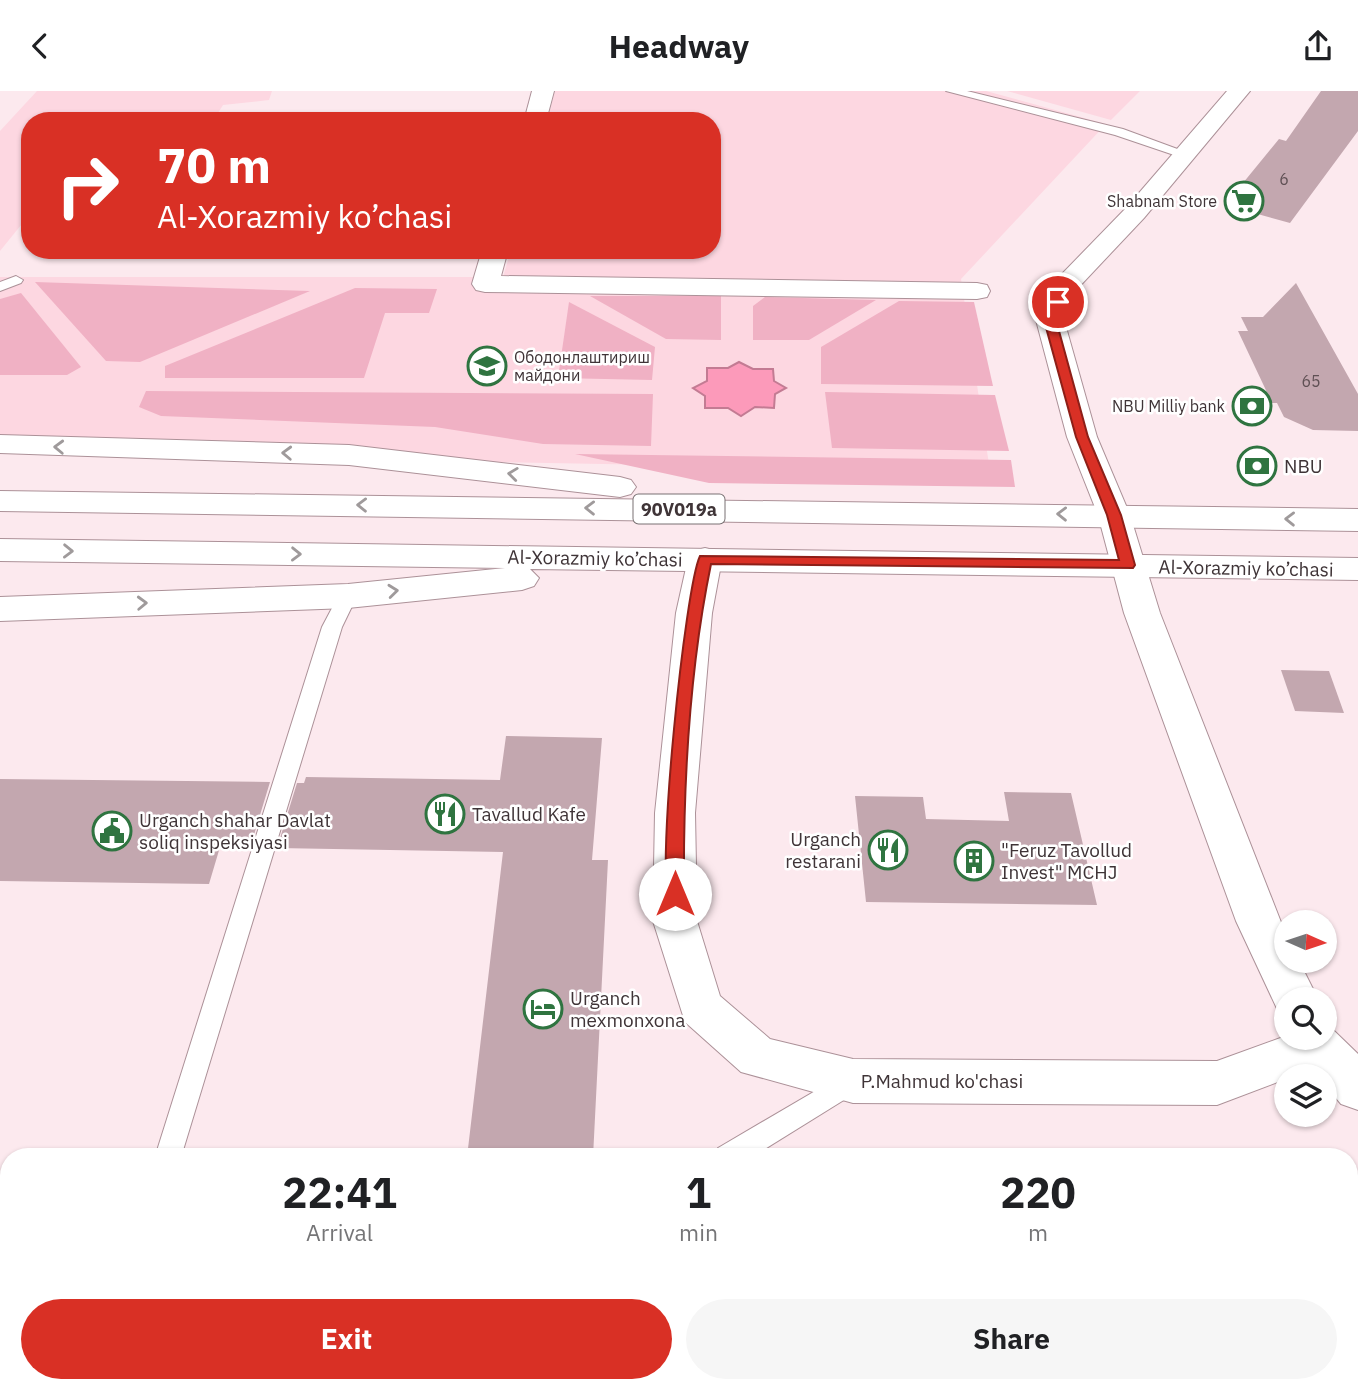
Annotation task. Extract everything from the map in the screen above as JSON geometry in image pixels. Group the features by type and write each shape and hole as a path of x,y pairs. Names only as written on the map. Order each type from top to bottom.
{"main road":[{"path":"537,112 542,91"},
{"path":"1239,91 1135,213 1066,285 1050,320 1082,437 1114,515 1142,613 1258,921 1289,987"},
{"path":"492,259 485,284 977,291"},
{"path":"0,445 349,455 824,511"},
{"name":"90V019a","path":"0,501 1358,520"},
{"name":"Al-Xorazmiy ko’chasi","path":"0,550 1358,569"},
{"path":"0,609 348,596 705,559"},
{"name":"P.Mahmud ko'chasi","path":"705,559 694,613 675,813 675,921 701,1008 757,1057 853,1081 1217,1083 1296,1050"},
{"name":"P.Mahmud ko'chasi","path":"1322,1050 1358,1088"}],"lane":[{"path":"952,91 1119,132 1185,154"},
{"path":"0,287 16,280"},
{"path":"171,1148 332,627 348,596"},
{"path":"742,1148 853,1081"}],"shaded area":[{"path":"37,91 272,91 269,100 223,105 219,112 21,112 21,225 0,251 0,131"},
{"name":"Ободонлаштириш майдони","path":"555,91 986,91 1106,124 961,279 990,471 0,453 0,277 503,277 508,259 721,259 721,112 549,112"},
{"path":"1007,91 1140,91 1111,120"},
{"path":"35,282 310,291 140,362 106,361"},
{"path":"355,288 437,289 429,313 385,313 364,378 165,378 165,366"},
{"path":"21,293 81,367 67,375 0,375 0,299"},
{"path":"590,296 721,296 721,340 666,339"},
{"path":"765,297 876,300 809,340 753,340 753,306"},
{"path":"899,301 974,302 993,386 821,384 821,347"},
{"path":"569,302 655,347 652,380 558,378"},
{"path":"739,362 753,369 773,369 774,381 786,388 775,394 774,408 755,407 741,416 728,408 705,408 705,396 693,388 707,381 707,368 728,368"},
{"path":"146,391 653,394 651,446 543,444 435,427 161,416 139,407"},
{"path":"825,392 995,395 1009,451 832,448"},
{"path":"575,454 1011,460 1015,487 709,483"}],"building":[{"path":"1321,91 1358,91 1358,131 1290,223 1225,205 1279,139 1286,141"},
{"path":"1296,283 1358,394 1358,431 1313,430 1284,417 1277,403 1272,403 1238,331 1248,331 1241,317 1263,317"},
{"path":"1281,670 1329,671 1344,713 1295,711"},
{"path":"506,736 602,738 592,860 608,860 593,1148 468,1148 503,852 277,848 297,783 304,783 306,777 500,780"},
{"name":"Urganch shahar Davlat soliq inspeksiyasi","path":"0,779 270,782 250,848 220,847 209,884 0,881"},
{"name":"\"Feruz Tavollud Invest\" MCHJ","path":"1004,792 1071,793 1097,905 866,902 855,796 923,797 926,819 1009,821"}],"place":[{"name":"Shabnam Store","path":"1244,201"},
{"name":"Ободонлаштириш майдони","path":"487,366"},
{"name":"NBU Milliy bank","path":"1252,406"},
{"name":"NBU","path":"1257,466"},
{"name":"Tavallud Kafe","path":"445,814"},
{"name":"Urganch shahar Davlat soliq inspeksiyasi","path":"112,831"},
{"name":"Urganch restarani","path":"888,850"},
{"name":"\"Feruz Tavollud Invest\" MCHJ","path":"974,861"},
{"name":"Urganch mexmonxona","path":"543,1009"}],"route":[{"path":"675,894 675,813 694,613 705,559 1128,565 1114,515 1082,437 1050,320 1058,302"}]}
